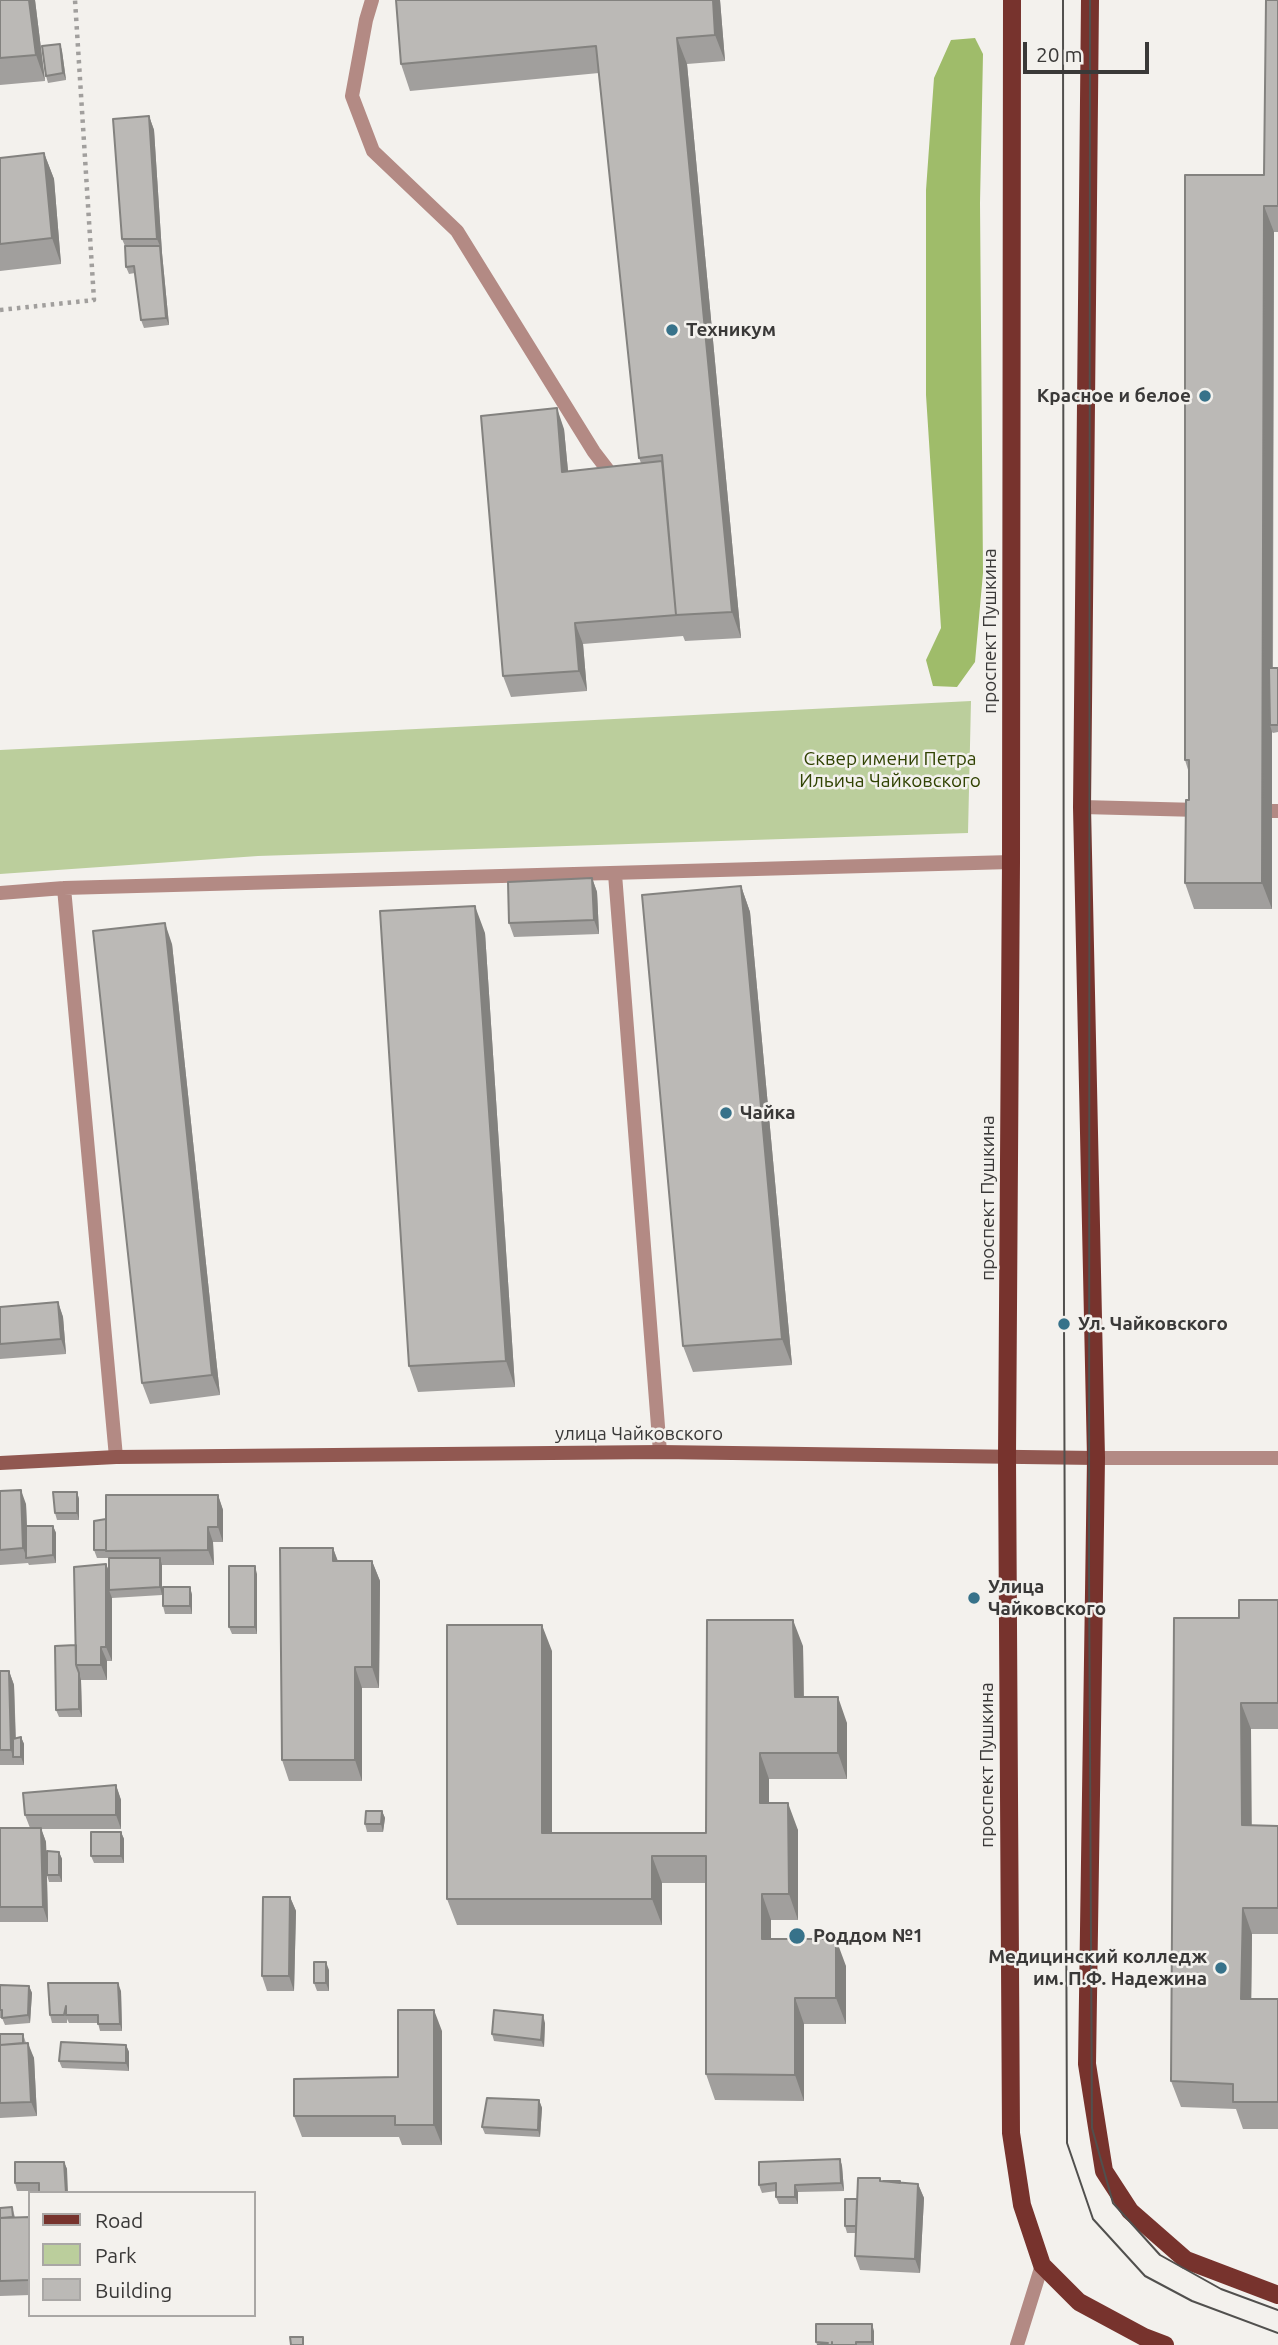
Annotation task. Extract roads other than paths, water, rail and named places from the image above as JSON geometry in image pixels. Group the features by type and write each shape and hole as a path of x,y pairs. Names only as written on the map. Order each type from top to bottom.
{"main road":[{"name":"проспект Пушкина","path":"1012,0 1007,1457 1011,2133 1021,2205 1042,2264 1079,2302 1144,2337 1165,2345"},
{"path":"1090,0 1082,807 1096,1458 1087,2064 1104,2171 1130,2211 1186,2260 1278,2295"},
{"name":"улица Чайковского","path":"0,1463 116,1457 660,1452 1096,1458"}],"street":[{"path":"372,0 352,96 373,151 457,231 594,452 614,478"},
{"path":"1082,807 1199,810"},
{"path":"0,893 64,888 1011,862"},
{"path":"615,874 660,1452"},
{"path":"64,888 116,1457"},
{"name":"улица Чайковского","path":"1096,1458 1278,1458"},
{"path":"1017,2345 1042,2264"}],"tram line":[{"path":"1063,0 1067,2143 1093,2219 1145,2276 1192,2301 1278,2333"},
{"path":"1090,0 1089,1565 1092,2128 1113,2203 1160,2255 1221,2289 1278,2310"}],"place":[{"name":"Техникум","path":"672,330"},
{"name":"Красное и белое","path":"1205,396"},
{"name":"Чайка","path":"726,1113"},
{"name":"Ул. Чайковского","path":"1064,1324"},
{"name":"Улица Чайковского","path":"974,1598"},
{"name":"Роддом №1","path":"797,1936"},
{"name":"Медицинский колледж им. П.Ф. Надежина","path":"1221,1968"}],"park label":[{"name":"Сквер имени Петра Ильича Чайковского","path":"890,770"}]}
